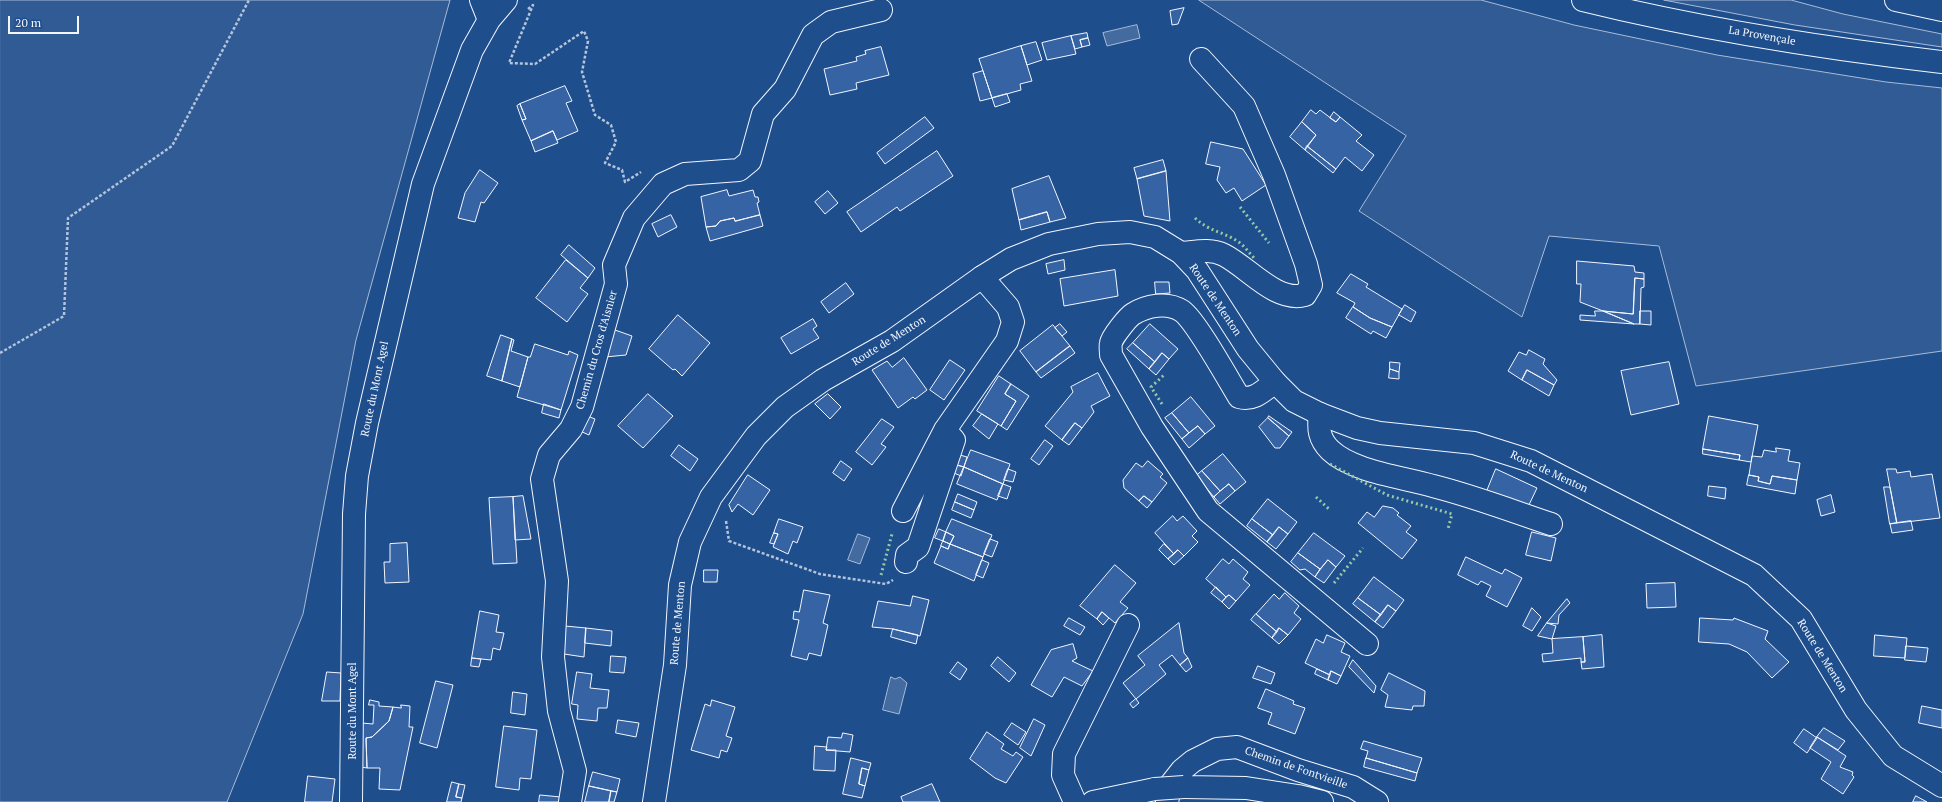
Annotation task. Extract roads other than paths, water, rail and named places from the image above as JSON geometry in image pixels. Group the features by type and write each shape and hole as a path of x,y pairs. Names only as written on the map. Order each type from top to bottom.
{"main road":[{"path":"482,0 490,20"},
{"name":"Route du Mont Agel","path":"351,802 354,514 358,468 377,378 423,184 472,50 490,20 506,0"},
{"name":"La Provençale","path":"1583,0 1741,33 1882,55 1942,62"},
{"path":"1896,0 1942,10"},
{"name":"Chemin du Cros d'Aisnier","path":"570,802 575,771 559,711 553,657 556,581 542,479 549,456 571,429 582,407 616,284 614,265 634,218 663,184 685,174 739,170 750,161 763,114 785,89 813,35 830,22 881,10"},
{"path":"1181,253 1206,250 1223,254 1278,292 1296,298 1305,296 1311,285 1306,264 1274,175 1244,106 1201,59"},
{"name":"Route de Menton","path":"654,802 675,665 680,585 690,542 711,497 756,436 785,407 823,380 917,324 982,277 1011,259 1049,244 1098,234 1130,232 1155,238 1181,253 1197,270 1248,349 1275,382 1294,401 1320,414 1357,428 1380,433 1474,443 1531,461 1754,575 1801,619 1856,710 1893,756 1942,786"},
{"path":"903,511 945,430 1007,341 1013,322 1008,307 982,277"},
{"path":"1275,382 1248,400 1239,397 1193,325 1183,312 1174,307 1160,306 1143,308 1129,316 1110,342 1111,355 1152,427 1208,511 1367,644"},
{"path":"1320,414 1320,436 1331,450 1346,460 1374,472 1433,486 1551,524"},
{"path":"906,562 907,555 918,547 954,440 945,430"},
{"path":"1075,802 1063,775 1064,754 1128,625"},
{"name":"Chemin de Fontvieille","path":"1161,796 1187,765 1217,749 1238,747 1298,770 1353,787 1377,802"},
{"path":"1093,802 1161,796 1184,787 1246,788 1298,796 1322,802"}]}
